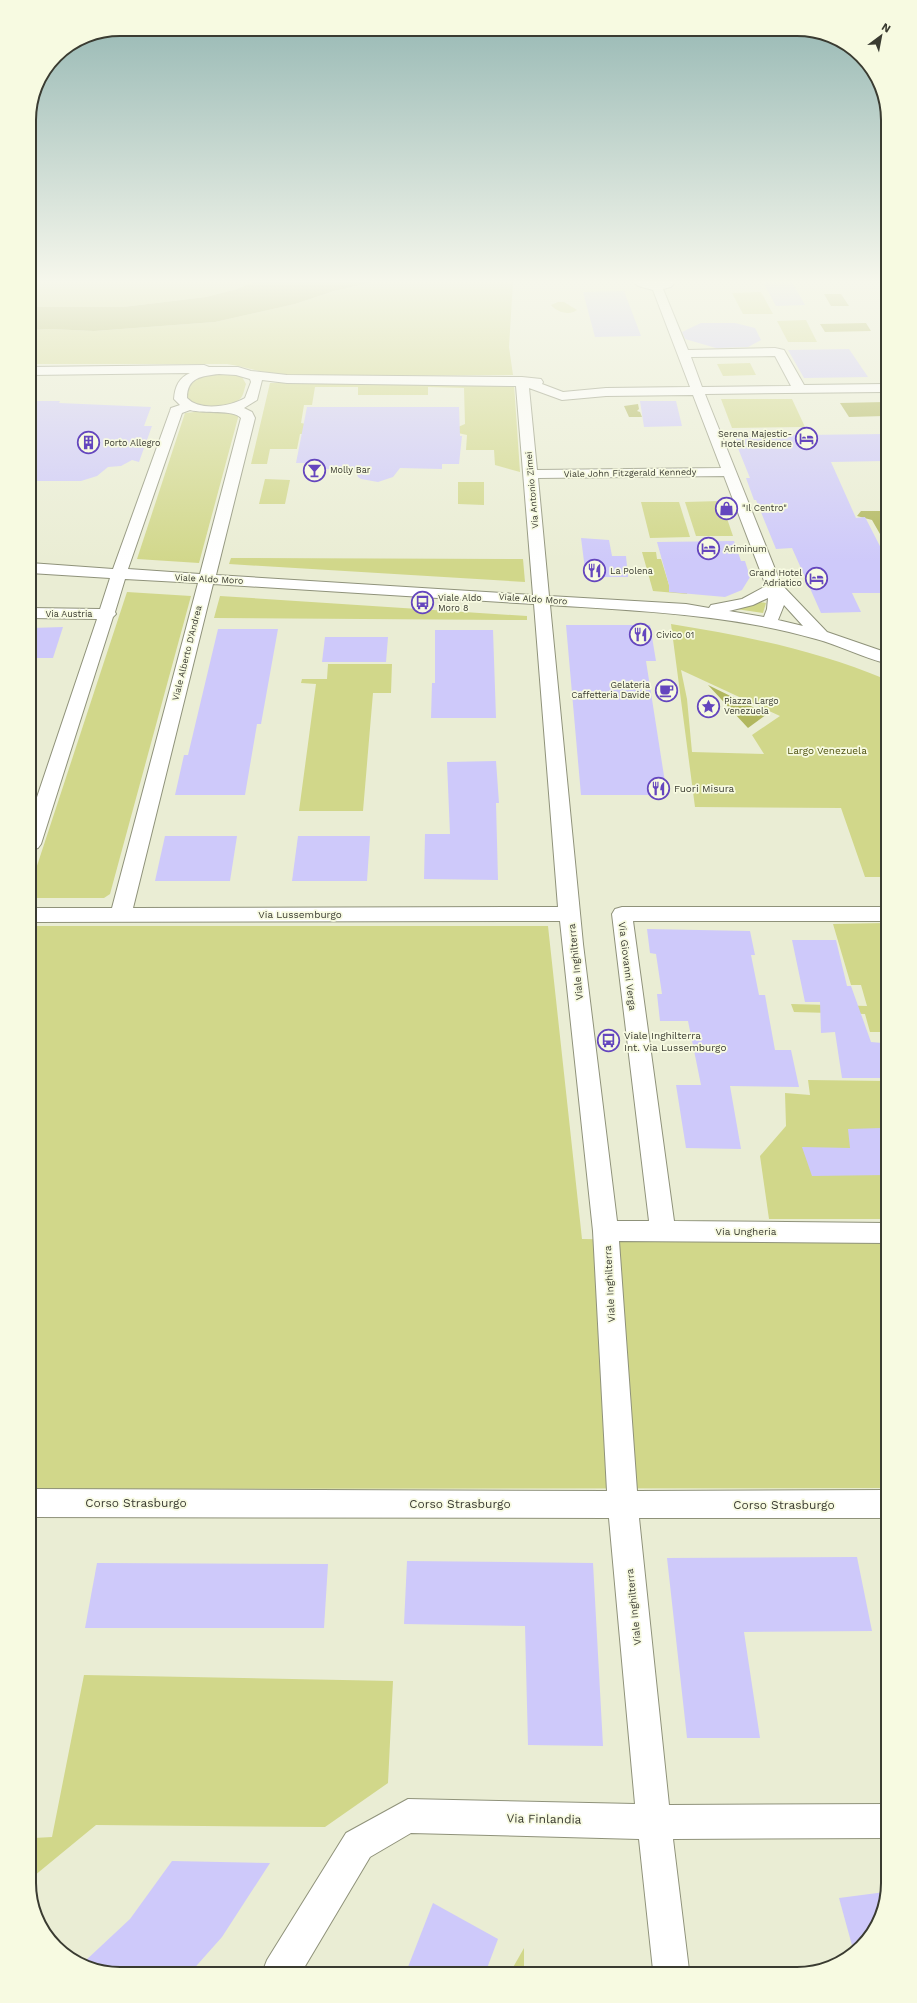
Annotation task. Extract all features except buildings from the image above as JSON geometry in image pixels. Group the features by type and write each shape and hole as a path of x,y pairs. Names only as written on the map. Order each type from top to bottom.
{"street":[{"path":"170,375 184,382"},
{"path":"189,406 180,400 179,396 184,382 194,375"},
{"path":"246,375 254,380 522,381 555,386 568,396 581,385 620,392 881,388"},
{"path":"691,375 775,587 776,603 774,616 768,623"},
{"path":"792,375 800,390"},
{"path":"36,829 108,614 119,573 176,411 189,406 226,409 240,406 249,402 254,380"},
{"name":"Via Antonio Zimei","path":"522,381 540,599"},
{"name":"Viale Alberto D'Andrea","path":"121,915 248,416 241,411 226,409"},
{"name":"Viale John Fitzgerald Kennedy","path":"530,474 729,472"},
{"name":"Viale Aldo Moro","path":"36,568 686,609 768,623 821,635 881,657"},
{"path":"686,609 723,608 741,604 756,600 775,587"},
{"path":"775,587 821,635"},
{"name":"Viale Inghilterra","path":"540,599 570,914 606,1231 623,1504 654,1822 671,1967"},
{"name":"Via Austria","path":"36,613 108,614"},
{"name":"Via Lussemburgo","path":"36,915 570,914"},
{"name":"Via Giovanni Verga","path":"663,1231 622,914 881,914"},
{"name":"Via Ungheria","path":"606,1231 881,1233"},
{"name":"Corso Strasburgo","path":"36,1503 881,1504"},
{"name":"Via Finlandia","path":"284,1967 358,1845 408,1816 654,1822 881,1821"}],"green space":[{"path":"205,375 237,375 242,377 246,384 243,394 235,403 214,406 199,404 187,400 189,382"},
{"path":"282,375 406,375 286,376"},
{"path":"270,383 514,384 520,472 495,465 494,450 466,450 467,435 458,433 458,427 465,424 464,388 428,387 428,395 358,395 358,387 315,387 312,405 304,405 301,423 306,424 305,434 300,434 297,449 270,449 267,464 251,464"},
{"path":"721,399 792,399 805,427 732,428"},
{"path":"204,411 239,414 199,563 137,559 185,413"},
{"path":"265,479 290,480 285,504 259,504"},
{"path":"458,482 484,482 484,505 458,504"},
{"path":"721,501 733,536 696,536 685,502"},
{"path":"641,502 679,502 690,537 650,538"},
{"path":"642,552 656,552 657,559 661,559 669,585 689,586 687,594 653,591"},
{"path":"231,558 523,559 525,582 229,564"},
{"path":"127,592 191,596 110,894 104,898 36,898 36,869"},
{"path":"220,596 527,616 527,620 214,618"},
{"path":"760,602 766,603 763,613 736,609"},
{"name":"Largo Venezuela","path":"671,624 780,645 833,660 881,677 881,877 865,877 841,808 695,807","holes":["681,670 780,716 752,735 764,754 692,752 687,699"]},
{"path":"328,664 392,664 391,693 373,693 363,811 299,811 316,684 301,683 302,679 327,679"},
{"path":"881,923 881,1032 870,1032 865,1014 794,1012 791,1004 867,1006 861,985 851,985 833,924"},
{"path":"36,926 548,926 582,1239 881,1243 881,1488 36,1489"},
{"path":"808,1080 881,1081 881,1219 769,1219 760,1156 786,1126 785,1093 810,1095"},
{"path":"84,1675 393,1681 388,1783 325,1827 96,1825 36,1874 36,1838 52,1837"},
{"path":"524,1948 524,1967 513,1967"}],"shaded area":[{"path":"881,402 881,416 849,417 840,403"},
{"path":"638,404 639,409 637,411 640,412 642,417 629,417 624,406"},
{"path":"861,511 881,511 881,536 872,520 857,516"},
{"path":"708,685 767,714 748,728"}],"place":[{"name":"Serena Majestic- Hotel Residence","path":"807,439"},
{"name":"Porto Allegro","path":"88,443"},
{"name":"Molly Bar","path":"315,470"},
{"name":"\"Il Centro\"","path":"727,508"},
{"name":"Ariminum","path":"708,549"},
{"name":"La Polena","path":"595,571"},
{"name":"Grand Hotel Adriatico","path":"817,578"},
{"name":"Viale Aldo Moro 8","path":"422,603"},
{"name":"Civico 01","path":"641,635"},
{"name":"Gelateria Caffetteria Davide","path":"666,690"},
{"name":"Piazza Largo Venezuela","path":"708,706"},
{"name":"Fuori Misura","path":"658,788"},
{"name":"Viale Inghilterra Int. Via Lussemburgo","path":"608,1041"}]}
